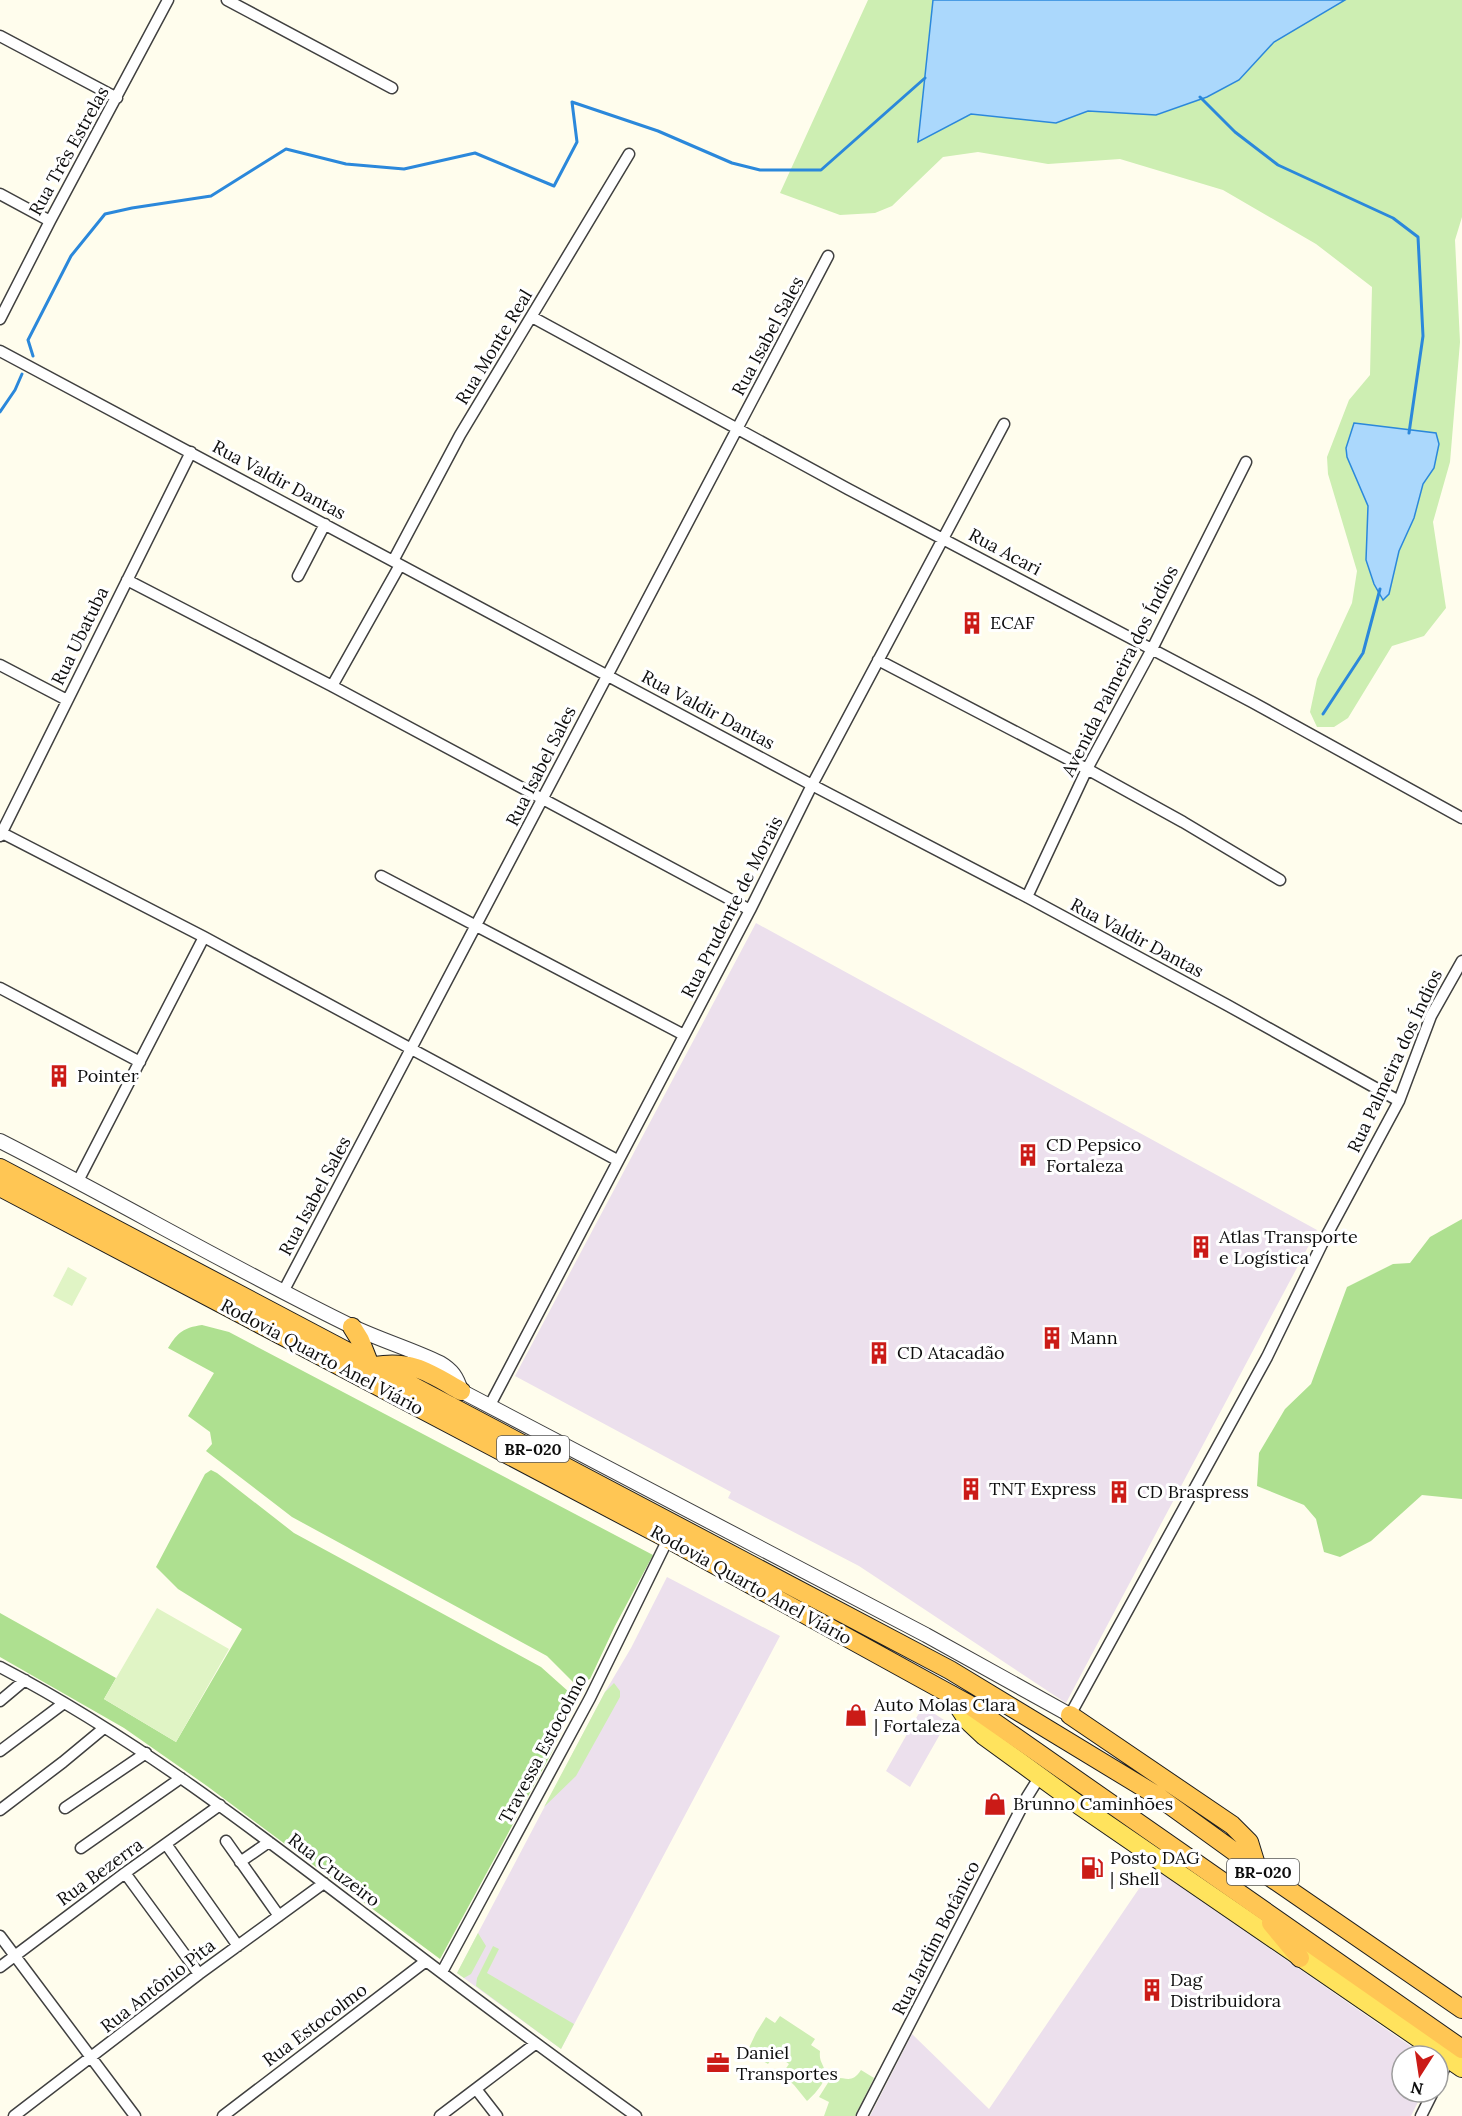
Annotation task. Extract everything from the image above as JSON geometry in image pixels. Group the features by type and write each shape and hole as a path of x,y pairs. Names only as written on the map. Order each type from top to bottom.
{"highway":[{"name":"Rodovia Quarto Anel Viário","path":"0,1168 950,1670 1156,1796 1462,2009"},
{"name":"Rodovia Quarto Anel Viário","path":"0,1187 668,1539 968,1704 1250,1900 1458,2059"},
{"path":"352,1327 372,1364 413,1366 461,1391"},
{"path":"1070,1715 1232,1825 1249,1842 1257,1868"},
{"path":"1050,1760 1062,1737"},
{"path":"1250,1900 1300,1958"}],"main road":[{"name":"BR-020","path":"951,1695 968,1721 984,1736 1300,1958 1458,2059"}],"street":[{"name":"Rua Três Estrelas","path":"0,319 168,0"},
{"path":"227,0 392,88"},
{"path":"0,36 117,98"},
{"name":"Rua Monte Real","path":"332,686 397,563 460,435 629,154"},
{"path":"0,194 50,221"},
{"name":"Rua Isabel Sales","path":"284,1292 828,256"},
{"name":"Rua Acari","path":"532,317 848,489 1252,702 1462,818"},
{"name":"Rua Valdir Dantas","path":"0,351 1027,897 1399,1101"},
{"name":"Rua Prudente de Morais","path":"490,1405 750,910 878,660 1004,424"},
{"name":"Rua Ubatuba","path":"1,834 191,452"},
{"name":"Avenida Palmeira dos Índios","path":"1027,897 1088,769 1152,649 1246,462"},
{"path":"298,576 326,524"},
{"path":"127,580 332,686 750,910"},
{"path":"878,660 1088,769 1184,822 1280,880"},
{"path":"0,665 67,700"},
{"path":"1,834 204,938 617,1160"},
{"path":"381,876 684,1035"},
{"path":"78,1181 204,938"},
{"name":"Rua Palmeira dos Índios","path":"1070,1715 1267,1357 1322,1244 1399,1101 1431,1016 1462,960"},
{"path":"0,988 140,1062"},
{"path":"0,1141 352,1327 440,1362 457,1378 461,1391 936,1640 1070,1715"},
{"name":"Travessa Estocolmo","path":"442,1972 590,1698 668,1539"},
{"name":"Rua Cruzeiro","path":"0,1667 146,1753 220,1805 535,2044 636,2116"},
{"path":"0,1701 24,1680"},
{"path":"0,1750 64,1703"},
{"path":"0,1810 104,1728"},
{"path":"64,1809 146,1753"},
{"name":"Rua Jardim Botânico","path":"862,2116 1040,1776"},
{"path":"81,1848 181,1778"},
{"name":"Rua Bezerra","path":"0,1967 220,1805"},
{"path":"225,1841 279,1916"},
{"path":"240,1862 269,1842"},
{"path":"166,1844 238,1946"},
{"path":"125,1873 200,1974"},
{"name":"Rua Antônio Pita","path":"14,2116 324,1883"},
{"path":"0,1936 135,2116"},
{"name":"Rua Estocolmo","path":"223,2116 426,1961"},
{"path":"440,2116 535,2044"},
{"path":"476,2089 497,2116"}],"shaded area":[{"path":"756,923 1317,1230 1066,1703 859,1566 728,1498 731,1492 515,1376"},
{"path":"667,1577 780,1636 561,2049 457,1973"},
{"path":"923,1706 947,1722 910,1787 886,1771"},
{"path":"1153,1868 1408,2044 1390,2044 1390,2104 1417,2104 1411,2116 870,2116 912,2034 989,2109"}],"green space":[{"path":"868,0 933,0 918,142 971,114 1056,123 1088,111 1157,115 1207,97 1239,80 1274,42 1345,0 1462,0 1462,217 1455,240 1460,342 1450,462 1433,522 1446,608 1424,636 1392,646 1348,718 1334,727 1317,727 1310,712 1317,679 1352,603 1357,571 1328,474 1327,457 1349,400 1370,375 1372,287 1316,244 1223,190 1120,159 1048,164 978,152 943,157 892,206 875,213 840,215 780,193","holes":["1346,448 1434,468 1423,484 1414,518 1399,551 1389,594 1366,560 1368,506 1347,457"]},
{"path":"1462,1219 1462,1499 1422,1495 1371,1541 1340,1557 1324,1552 1316,1519 1304,1505 1257,1486 1259,1453 1285,1409 1311,1384 1347,1287 1393,1264 1410,1263 1430,1237"},
{"path":"68,1267 87,1278 72,1306 53,1296"},
{"path":"202,1325 229,1332 653,1555 590,1679 579,1684 573,1682 547,1656 292,1517 206,1451 212,1444 210,1432 188,1416 214,1373 168,1348 182,1332"},
{"path":"211,1470 294,1533 541,1667 569,1692 573,1703 552,1752 440,1959 207,1786 124,1728 0,1657 0,1613 116,1678 104,1699 176,1742 242,1629 178,1589 156,1567 205,1474"},
{"path":"157,1608 229,1649 176,1742 104,1699"},
{"path":"614,1683 620,1691 620,1697 576,1776 544,1807 605,1692"},
{"path":"478,1933 486,1946 471,1974 464,1978 457,1973"},
{"path":"493,1946 499,1949 487,1973 574,2024 561,2049 476,1986 477,1978"},
{"path":"780,2016 815,2039 811,2045 820,2051 820,2059 825,2071 824,2079 807,2101 782,2074 789,2064 775,2054 768,2064 747,2052 766,2017 775,2023"},
{"path":"861,2070 874,2078 855,2116 824,2116 829,2102 819,2097 831,2078 851,2079"}],"water":[{"path":"933,0 1345,0 1274,42 1239,80 1207,97 1156,115 1088,111 1056,123 971,114 918,142"},
{"path":"1354,423 1436,433 1439,444 1434,468 1423,484 1414,518 1399,551 1389,594 1383,600 1374,584 1366,560 1368,506 1347,457 1346,448"}],"waterway":[{"path":"33,356 28,340 71,256 105,214 211,196 286,149 346,164 404,169 475,153 554,186 577,142 572,102 658,131 732,163 760,170 821,170 925,78"},
{"path":"1200,97 1235,132 1278,165 1393,218 1418,237 1423,336 1409,433"},
{"path":"0,412 15,390 22,374"},
{"path":"1323,714 1363,653 1380,589"}],"place":[{"name":"ECAF","path":"972,623"},
{"name":"Pointer","path":"59,1076"},
{"name":"CD Pepsico Fortaleza","path":"1028,1155"},
{"name":"Atlas Transporte e Logística","path":"1201,1247"},
{"name":"Mann","path":"1052,1338"},
{"name":"CD Atacadão","path":"879,1353"},
{"name":"TNT Express","path":"971,1489"},
{"name":"CD Braspress","path":"1119,1492"},
{"name":"Auto Molas Clara | Fortaleza","path":"856,1715"},
{"name":"Brunno Caminhões","path":"995,1804"},
{"name":"Posto DAG | Shell","path":"1092,1868"},
{"name":"Dag Distribuidora","path":"1152,1990"},
{"name":"Daniel Transportes","path":"718,2063"}]}
